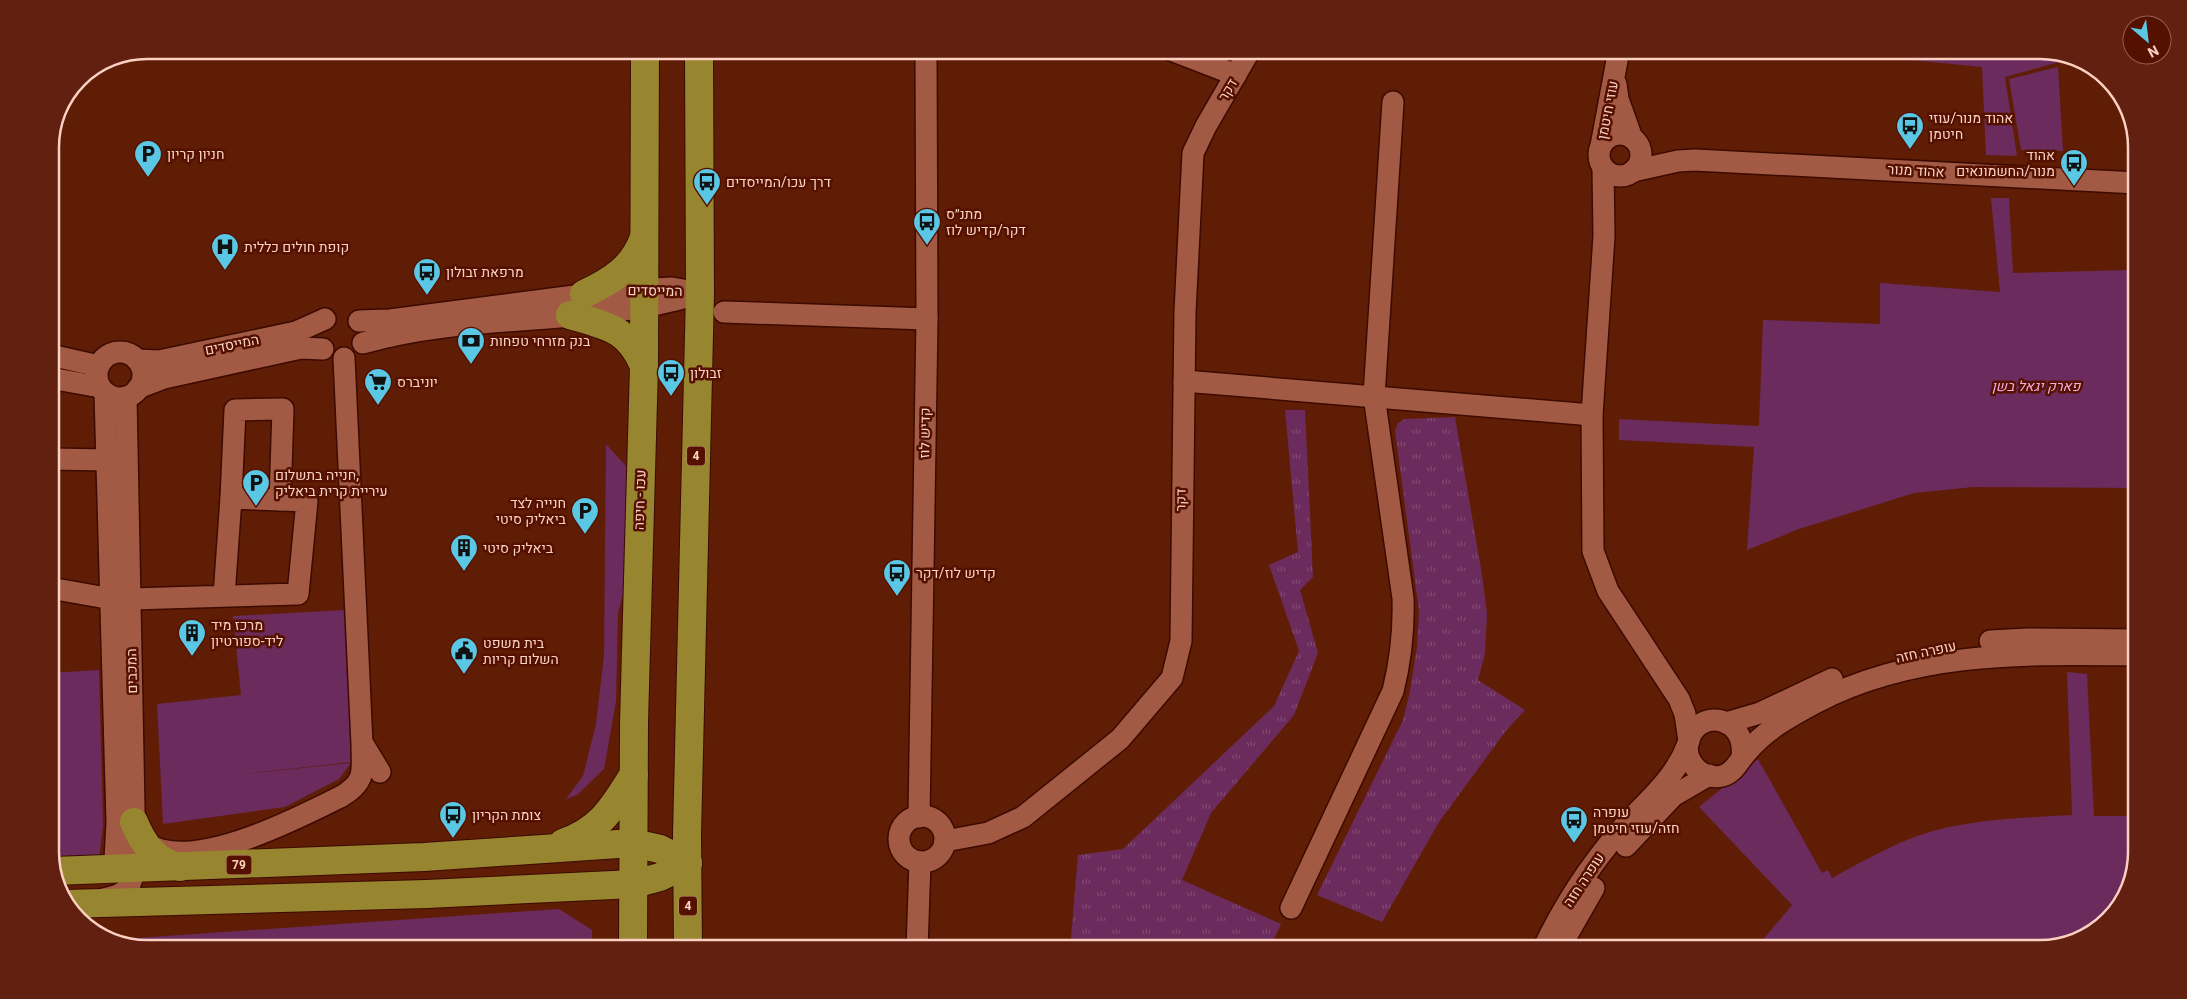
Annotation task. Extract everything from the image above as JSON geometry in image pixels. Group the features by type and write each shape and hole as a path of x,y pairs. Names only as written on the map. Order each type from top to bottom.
{"highway":[{"name":"עכו - חיפה","path":"632,940 634,722 644,366 645,59"},
{"name":"4","path":"688,940 700,293 699,59"},
{"path":"644,366 637,350 625,336 596,323 577,305 628,266 636,256 645,235"},
{"path":"536,850 573,840 593,829 616,804 635,773"},
{"path":"140,832 160,861 167,865 180,867"},
{"name":"79","path":"60,871 536,850 633,843 660,850 688,863"},
{"path":"75,903 427,894 634,884 660,877 688,863"},
{"path":"576,886 594,890 609,899 623,923 629,940"}],"street":[{"name":"קדיש לוז","path":"919,817 927,320 926,59"},
{"path":"1194,59 1236,75"},
{"name":"דקר","path":"945,841 988,833 1023,817 1120,740 1172,678 1181,641 1184,381 1190,190 1193,153 1206,126 1245,59"},
{"name":"עוזי חיטמן","path":"1601,146 1618,59"},
{"name":"עוזי חיטמן","path":"1615,74 1618,99 1634,139"},
{"path":"1291,908 1393,690 1401,659 1404,598 1374,396 1394,102"},
{"path":"1604,236 1609,211 1641,157 1640,150 1634,139 1618,134 1605,140 1599,154 1603,168 1604,236 1592,415 1593,552 1608,591 1668,679 1685,714 1691,763 1697,770 1709,775 1722,776 1730,772 1742,757 1742,738 1736,730 1693,704 1668,679"},
{"name":"אהוד מנור","path":"1634,139 1650,147 1695,160 2128,183"},
{"name":"אהוד מנור","path":"1630,173 1695,160"},
{"path":"1603,168 1612,174 1630,173"},
{"name":"המייסדים","path":"359,321 577,305 700,293"},
{"name":"המייסדים","path":"363,343 390,336 577,305"},
{"path":"724,312 927,320"},
{"path":"344,313 359,321 364,331 363,343 356,353 344,358 329,354 323,349 319,334 325,320 332,315 344,313"},
{"name":"המייסדים","path":"137,360 159,361 296,332 325,320"},
{"name":"המייסדים","path":"132,392 164,378 301,348 323,349"},
{"path":"59,380 103,390 118,398 132,392 143,374 137,360 124,352 116,352 103,359 99,366 97,380 103,390"},
{"path":"59,357 99,366"},
{"path":"140,832 162,851 212,850 237,842 295,818 342,796 359,783 362,770 362,744 344,358"},
{"path":"1184,381 1592,415"},
{"name":"המכבים","path":"103,390 140,832 122,868"},
{"name":"המכבים","path":"75,902 120,895 126,892 132,882 115,859 122,599 132,392"},
{"path":"224,596 231,498 234,410 251,402 283,409 280,500"},
{"path":"59,460 108,460"},
{"path":"59,589 122,599 298,594 307,501 231,498"},
{"name":"עופרה חזה","path":"1721,722 1754,715 1856,670 1936,648 1969,643 2028,639 2128,640"},
{"name":"עופרה חזה","path":"1742,757 1768,731 1800,711 1843,690 1895,673 1938,662 2000,655 2128,655"},
{"path":"1688,743 1694,730 1701,724 1721,722"},
{"name":"עופרה חזה","path":"1547,940 1558,918 1592,865 1634,814 1670,777 1683,758 1688,743"},
{"path":"362,744 380,772"},
{"name":"עופרה חזה","path":"1565,940 1583,904 1625,846 1673,796 1709,775"},
{"path":"919,817 926,817 938,822 945,841 944,848 934,859 920,862 907,856 900,844 902,830 912,819 919,817"},
{"path":"917,940 920,862"}],"green space":[{"path":"1901,59 2046,59 2062,61 2005,77 2017,156 1986,155 1982,67"},
{"path":"2058,67 2063,151 2021,150 2009,79"},
{"name":"פארק יגאל בשן","path":"1991,198 2009,198 2013,273 2128,270 2128,488 1973,487 1914,493 1799,529 1747,550 1754,447 1619,440 1619,419 1759,426 1763,320 1880,324 1880,283 2000,292"},
{"path":"1285,410 1305,410 1313,577 1300,590 1318,653 1294,715 1211,813 1182,880 1281,924 1273,940 1071,940 1078,855 1123,849 1274,706 1299,651 1269,565 1298,552"},
{"path":"1455,417 1487,613 1485,654 1478,680 1525,710 1505,732 1439,822 1382,922 1317,895 1403,720 1410,691 1417,647 1419,611 1395,431 1398,423 1405,419"},
{"path":"606,444 626,466 628,576 618,612 616,701 604,769 577,795 566,799 583,776 596,724 604,655"},
{"path":"345,610 352,762 234,775 351,763 339,779 285,807 163,824 157,704 241,695 233,616"},
{"path":"99,670 103,825 99,859 59,859 59,672"},
{"path":"2067,672 2087,674 2094,816 2128,816 2128,858 2122,886 2110,906 2098,918 2074,934 2040,940 1763,940 1792,905 1699,807 1758,759 1822,873 1828,870 1832,878 1895,845 1936,830 1994,820 2072,815"},
{"path":"559,909 592,930 592,940 129,939"}],"place":[{"name":"אהוד מנור/עוזי חיטמן","path":"1910,150"},
{"name":"חניון קריון","path":"148,178"},
{"name":"אהוד מנור/החשמונאים","path":"2074,187"},
{"name":"דרך עכו/המייסדים","path":"707,206"},
{"name":"מתנ״ס דקר/קדיש לוז","path":"927,246"},
{"name":"קופת חולים כללית","path":"225,271"},
{"name":"מרפאת זבולון","path":"427,296"},
{"name":"בנק מזרחי טפחות","path":"471,365"},
{"name":"זבולון","path":"671,397"},
{"name":"יוניברס","path":"378,406"},
{"name":"חנייה בתשלום, עיריית קרית ביאליק","path":"256,507"},
{"name":"חנייה לצד ביאליק סיטי","path":"585,535"},
{"name":"ביאליק סיטי","path":"464,572"},
{"name":"קדיש לוז/דקר","path":"897,597"},
{"name":"מרכז מיד ליד-ספורטיון","path":"192,657"},
{"name":"בית משפט השלום קריות","path":"464,675"},
{"name":"צומת הקריון","path":"453,839"},
{"name":"עופרה חזה/עוזי חיטמן","path":"1574,844"}]}
